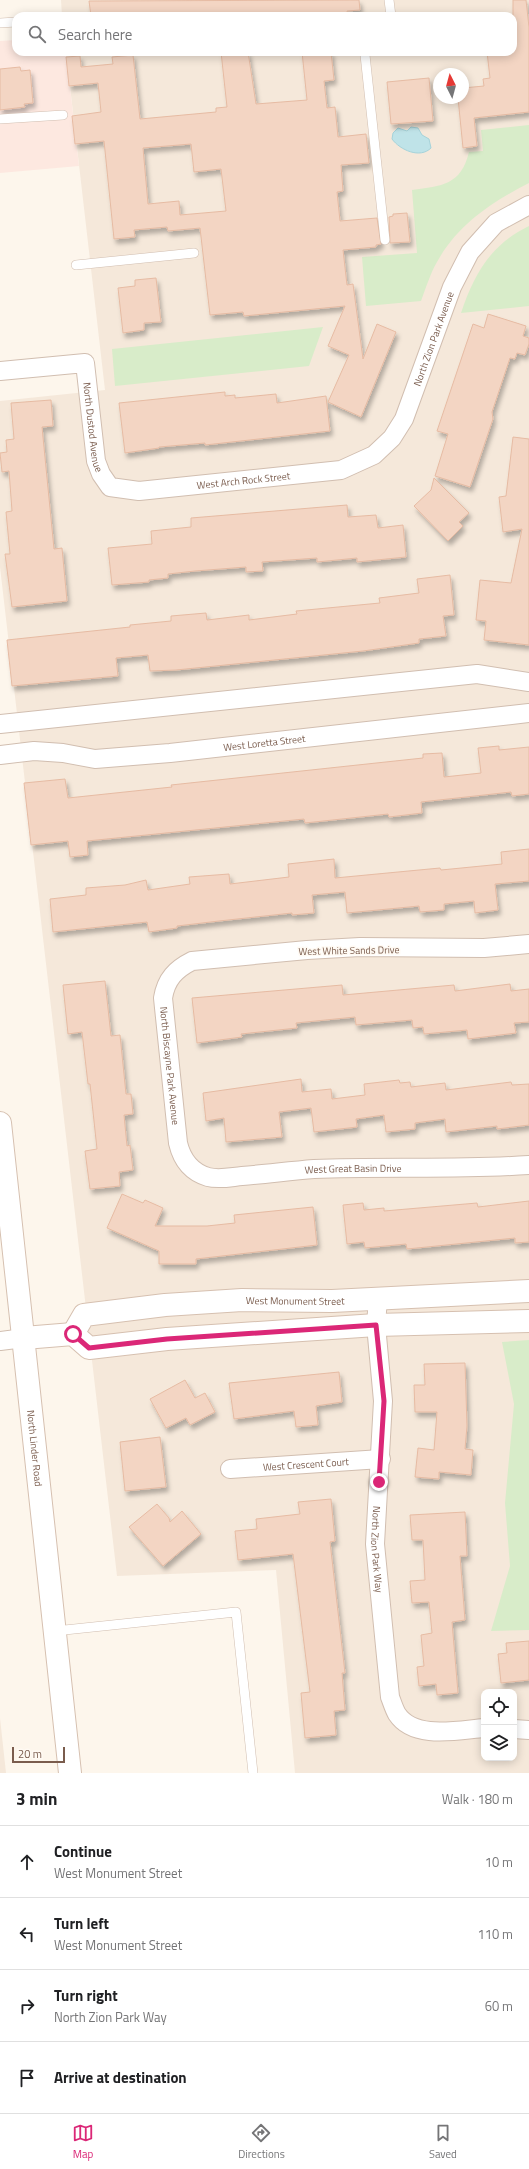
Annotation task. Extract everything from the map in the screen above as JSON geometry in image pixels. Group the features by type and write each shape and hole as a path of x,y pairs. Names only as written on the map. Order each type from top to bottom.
{"street":[{"name":"North Zion Park Avenue","path":"374,455 392,438 404,419 452,287 470,252 496,223 529,205"},
{"name":"North Dustod Avenue","path":"0,371 85,363 96,461 101,474 110,487"},
{"name":"West Arch Rock Street","path":"110,487 139,491 341,470 374,455"},
{"path":"0,724 477,674 529,682"},
{"name":"West Loretta Street","path":"0,755 34,751 63,753 95,759 170,753 529,713"},
{"name":"West White Sands Drive","path":"174,973 192,961 306,950 360,947 484,948 529,944"},
{"name":"North Biscayne Park Avenue","path":"174,973 164,990 163,998 178,1143 184,1160"},
{"name":"North Linder Road","path":"0,1123 70,1773"},
{"name":"West Great Basin Drive","path":"184,1160 192,1169 200,1174 218,1179 312,1169 368,1167 442,1169 529,1165"},
{"name":"West Monument Street","path":"73,1334 84,1315 165,1305 242,1300 332,1301 529,1291"},
{"name":"North Zion Park Way","path":"378,1298 376,1325 384,1401 382,1459 376,1505 375,1536 378,1587 390,1697 398,1714 407,1724 420,1729 435,1731 481,1728"},
{"path":"0,1341 73,1334 89,1348 167,1339 376,1325 529,1321"},
{"name":"West Crescent Court","path":"230,1469 382,1459"},
{"path":"517,1729 529,1730"}],"lane":[{"path":"389,0 390,12"},
{"path":"0,24 12,22"},
{"path":"365,56 385,240"},
{"path":"0,119 63,115"},
{"path":"76,264 194,253"},
{"path":"55,1631 236,1612 253,1773"}],"shaded area":[{"path":"61,0 529,0 529,1773 295,1773 276,1570 117,1576 0,567 0,401 105,390 66,56 517,56 517,12 62,12"},
{"path":"12,40 12,56 66,56 79,166 0,173 0,41"},
{"path":"0,1718 6,1773 0,1773"}],"green space":[{"path":"529,125 529,183 489,206 455,236 445,248 430,276 421,301 366,306 362,257 417,253 412,190 441,185 449,182 455,177 461,171 469,152 483,151 481,130"},
{"path":"529,226 529,306 461,313 478,273 494,251 516,233"},
{"path":"323,327 309,366 115,386 112,349"},
{"path":"529,1340 529,1630 491,1631 510,1566 505,1503 514,1404 502,1342"}],"water":[{"path":"411,127 418,128 422,135 429,139 431,148 421,153 410,152 400,147 392,139 393,133 398,128 407,131"}],"building":[{"path":"359,0 360,10 347,12 90,12 89,1"},
{"path":"513,0 526,0 529,27 529,112 474,118 477,146 463,148 459,104 469,104 469,87 484,86 483,79 490,78 487,56 517,56 517,12 513,12"},
{"path":"80,56 81,67 113,64 112,57 133,56 140,119 216,112 216,108 227,107 221,56 249,56 256,104 307,100 302,56 331,56 334,80 324,81 327,108 335,107 338,137 366,134 369,163 341,165 343,191 337,192 340,221 377,218 381,244 376,245 376,247 343,250 347,285 353,284 363,359 377,324 396,332 361,417 328,402 349,355 328,346 345,306 244,316 243,312 210,315 200,228 168,231 167,227 134,230 135,237 114,239 104,141 75,144 72,116 101,112 98,83 69,86 66,57","holes":["191,144 194,172 221,169 226,211 180,215 179,201 148,204 143,148"]},
{"path":"20,67 21,71 30,70 33,103 24,104 25,107 0,110 0,69"},
{"path":"429,78 433,121 391,124 387,82"},
{"path":"407,213 410,242 390,243 389,217 393,216 393,214"},
{"path":"156,278 161,322 144,323 144,330 123,333 118,288 135,286 135,280"},
{"path":"488,314 526,326 523,336 529,338 529,344 525,355 517,353 515,359 510,358 492,412 493,419 470,487 435,476 448,434 437,431 473,324 484,328"},
{"path":"225,392 225,396 235,395 235,398 276,394 277,403 326,396 330,431 205,445 205,443 159,447 125,453 119,403"},
{"path":"51,400 53,426 42,427 54,549 62,548 67,601 12,607 5,554 10,554 6,512 12,511 9,471 2,472 0,453 7,452 6,440 14,439 11,403"},
{"path":"513,437 529,439 529,645 484,640 486,621 476,620 480,580 511,583 522,529 503,532 499,497 506,496"},
{"path":"434,478 469,513 459,522 463,526 448,541 414,506 431,490"},
{"path":"347,505 348,517 376,515 378,528 403,525 406,557 357,562 357,558 317,562 317,558 262,562 263,571 246,572 246,567 195,571 168,574 168,578 149,580 149,582 112,585 108,548 152,544 151,531 191,527 191,518"},
{"path":"450,575 454,615 443,616 446,636 419,639 419,643 363,651 176,670 150,671 148,655 116,658 118,676 12,686 7,640 130,627 130,625 171,621 171,616 206,613 207,620 249,615 249,620 297,614 296,611 380,603 379,598 419,593 417,579"},
{"path":"499,746 499,750 529,747 529,794 512,796 511,792 421,802 422,813 389,817 388,814 305,823 304,819 87,841 88,855 70,857 68,841 31,845 24,783 65,779 68,798 172,787 171,785 423,758 423,754 442,753 444,777 481,773 478,748"},
{"path":"529,849 529,881 495,884 498,910 475,913 474,901 444,904 444,910 420,912 419,906 347,913 345,892 312,895 314,913 292,915 292,913 219,921 177,926 177,928 149,932 147,922 53,932 50,899 86,895 86,888 125,885 146,880 148,890 190,884 189,877 229,874 230,884 289,877 288,864 334,859 335,878 440,868 441,870 502,864 501,852"},
{"path":"105,981 111,1036 120,1035 126,1094 131,1094 133,1114 124,1115 127,1146 130,1145 133,1170 119,1172 120,1186 90,1189 85,1151 97,1149 90,1084 88,1084 82,1032 68,1034 63,985"},
{"path":"510,984 511,991 529,989 529,1022 514,1023 516,1033 468,1039 467,1030 424,1034 423,1027 413,1028 412,1020 356,1025 355,1017 296,1023 297,1028 241,1034 242,1037 197,1043 192,998 342,985 343,995 454,985 455,991"},
{"path":"301,1079 302,1092 331,1089 332,1099 365,1095 364,1084 399,1080 400,1083 410,1082 411,1087 445,1083 446,1090 511,1082 512,1085 529,1084 529,1125 497,1129 497,1126 446,1132 445,1119 415,1123 415,1129 386,1132 384,1115 356,1119 357,1127 314,1132 311,1108 279,1112 282,1137 226,1142 224,1118 206,1121 203,1093"},
{"path":"122,1194 143,1203 145,1200 163,1208 155,1226 207,1226 235,1223 234,1215 313,1207 317,1245 196,1259 196,1264 159,1264 159,1251 107,1228"},
{"path":"529,1201 529,1242 515,1243 515,1238 407,1249 406,1244 365,1248 364,1242 347,1244 343,1205 363,1203 364,1210 384,1208 384,1211 477,1203 478,1207"},
{"path":"465,1363 467,1426 465,1449 473,1450 471,1475 439,1472 439,1479 415,1477 418,1448 434,1450 437,1412 415,1412 414,1385 425,1385 424,1364"},
{"path":"339,1372 342,1402 316,1406 318,1425 296,1427 294,1411 234,1419 229,1383"},
{"path":"185,1380 195,1398 205,1393 215,1412 190,1425 186,1418 166,1428 150,1399"},
{"path":"160,1437 166,1487 125,1491 120,1442"},
{"path":"331,1499 335,1541 330,1542 345,1673 342,1673 345,1710 334,1711 336,1735 305,1738 301,1693 310,1692 293,1554 238,1560 235,1531 257,1529 256,1519 300,1514 298,1502"},
{"path":"157,1504 169,1518 170,1522 182,1511 201,1534 163,1566 129,1527"},
{"path":"465,1512 467,1556 460,1556 465,1620 452,1622 458,1693 437,1695 436,1684 419,1686 417,1667 424,1666 421,1635 432,1633 429,1602 412,1603 410,1581 425,1580 423,1540 412,1540 410,1515"},
{"path":"529,1641 529,1680 501,1683 498,1654 507,1653 506,1643"}],"route":[{"path":"73,1334 89,1348 167,1339 248,1335 376,1325 384,1401 382,1459 379,1482"}]}
